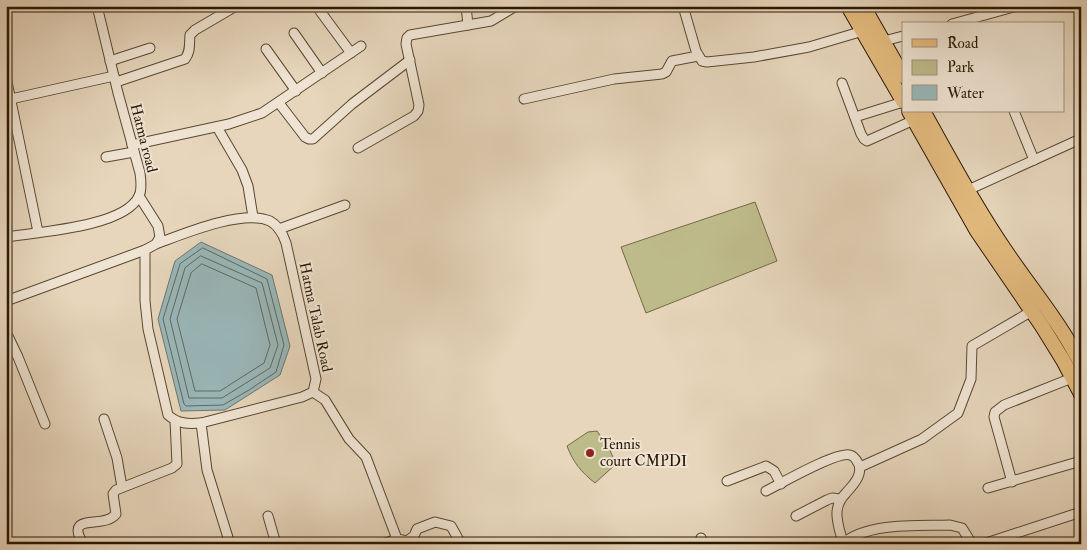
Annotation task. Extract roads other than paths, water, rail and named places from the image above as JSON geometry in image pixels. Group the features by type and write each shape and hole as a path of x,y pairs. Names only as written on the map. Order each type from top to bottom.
{"main road":[{"path":"848,6 902,99"},
{"path":"863,6 902,74"},
{"path":"916,114 968,190 1006,252 1079,355"},
{"path":"916,114 977,231 1032,311 1063,360 1081,394"}],"street":[{"name":"Hatma road","path":"6,238 95,223 115,217 128,210 139,196 141,186 140,173 96,6"},
{"path":"11,99 115,79 184,59 190,49 190,35 222,10 236,6"},
{"path":"466,6 468,25"},
{"path":"358,148 414,116 418,111 419,105 406,44 407,38 410,35 491,20 516,6"},
{"path":"683,6 698,56 702,61 707,62 754,57 809,47 863,31"},
{"path":"959,22 1018,6"},
{"path":"320,11 351,53"},
{"path":"294,33 322,72"},
{"path":"884,41 902,36"},
{"path":"106,157 133,148 248,118 279,103 361,46"},
{"path":"110,61 150,48"},
{"path":"266,49 296,91"},
{"path":"524,99 614,79 662,74 666,72 672,61 698,56"},
{"path":"279,103 305,137 313,139 361,96 410,60"},
{"path":"6,77 38,232"},
{"path":"842,83 861,134 867,141 916,114"},
{"path":"855,117 902,101"},
{"path":"1014,112 1034,160"},
{"path":"217,127 242,170 248,186 253,217"},
{"path":"968,190 1078,140"},
{"path":"139,196 158,226 160,237 156,244"},
{"path":"6,301 210,225 253,217 270,222 279,229 345,205"},
{"name":"Hatma Talab Road","path":"175,421 187,424 201,423 302,397 313,392 316,380 286,243 279,229"},
{"path":"83,544 77,534 79,526 84,523 107,521 113,518 116,514 113,494 116,490 172,468 177,464 175,421 168,415 165,406 148,329 145,301 145,250"},
{"path":"860,467 922,439 958,413 971,379 972,346 1032,311"},
{"path":"6,332 45,424"},
{"path":"1012,482 994,418 995,412 1004,405 1072,378"},
{"path":"313,392 325,400 349,439 366,457 397,539"},
{"path":"104,419 117,458 122,487"},
{"path":"201,423 207,470 230,544"},
{"path":"766,491 813,467 849,454 854,457 860,467 860,472 837,506 837,514 847,542 873,530 956,526 962,528 971,544"},
{"path":"988,488 1081,460"},
{"path":"727,481 766,466 774,471 781,484"},
{"path":"796,516 832,498 840,499"},
{"path":"983,544 1081,512"},
{"path":"268,516 276,544"},
{"path":"383,544 397,539 408,542 414,536 417,529 435,522 451,526 461,544"}],"water":[{"path":"201,242 272,275 290,346 280,375 225,410 181,411 158,319 175,261"}],"place":[{"name":"Tennis court CMPDI","path":"590,453"}]}
